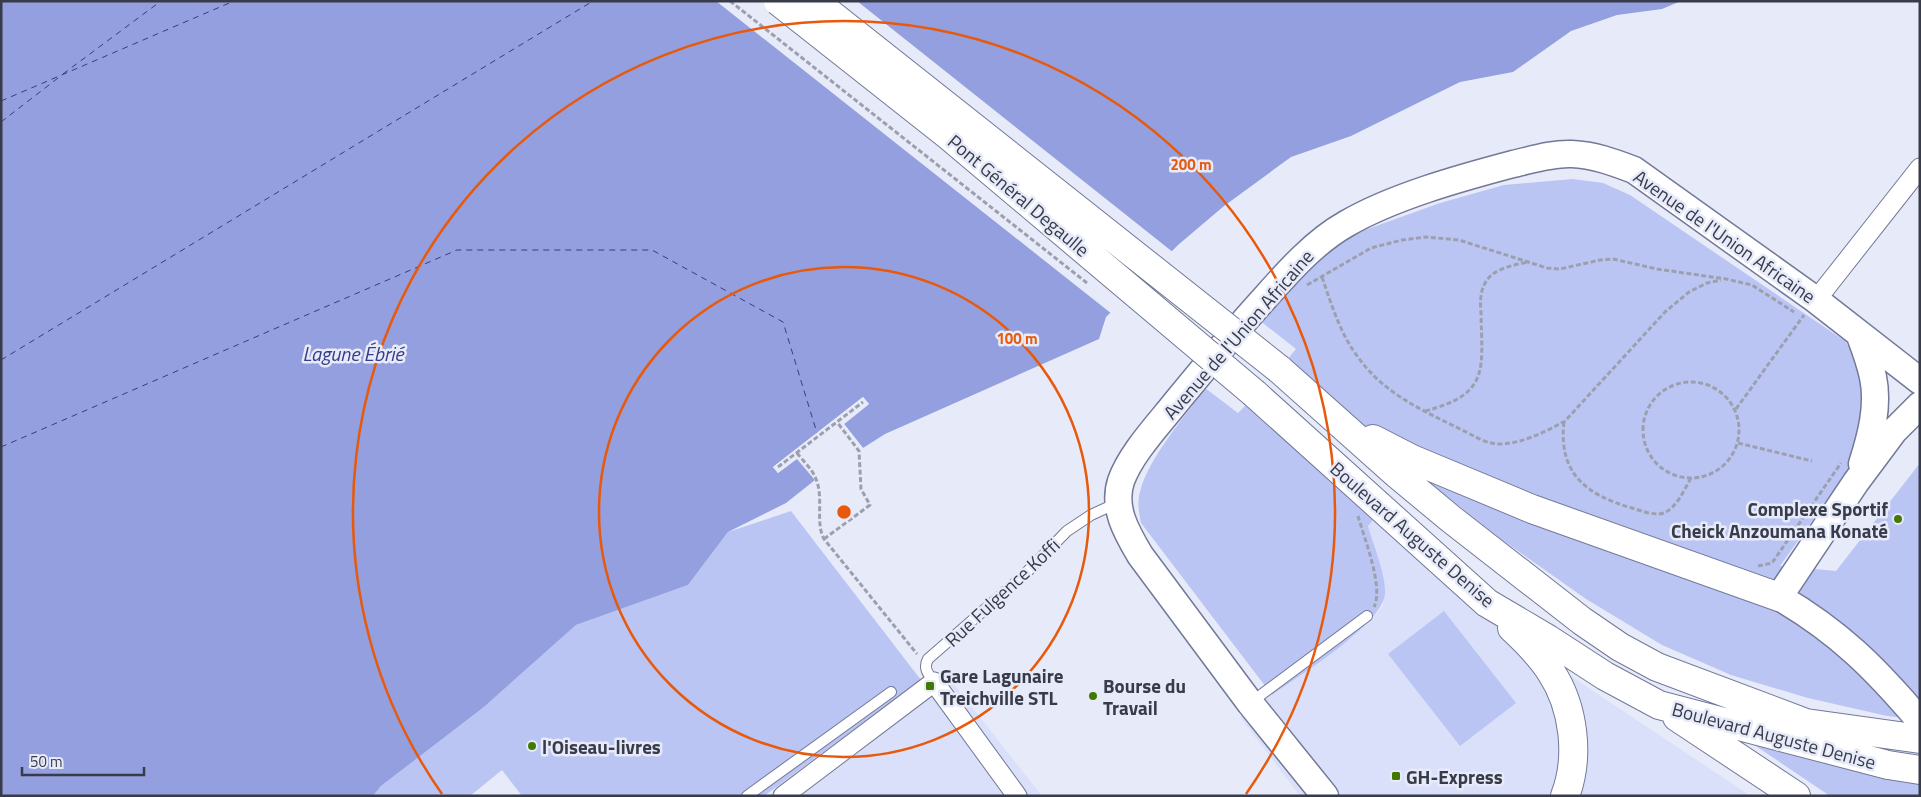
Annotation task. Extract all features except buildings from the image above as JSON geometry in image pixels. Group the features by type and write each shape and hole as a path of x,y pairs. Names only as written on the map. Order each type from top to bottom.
{"highway":[{"name":"Pont Général Degaulle","path":"778,1 948,136 1256,394"},
{"name":"Pont Général Degaulle","path":"814,1 1279,369"},
{"name":"Boulevard Auguste Denise","path":"1279,369 1451,520 1582,621 1620,647 1657,667 1806,723 1920,739"},
{"name":"Boulevard Auguste Denise","path":"1256,394 1486,603 1548,639 1604,676 1659,705 1888,765 1920,770"},
{"path":"1336,420 1412,459 1532,509 1779,597"},
{"path":"1486,603 1523,638 1551,672 1566,700 1572,728 1573,762 1565,796"},
{"path":"1659,705 1796,796"}],"main road":[{"name":"Avenue de l'Union Africaine","path":"1326,796 1250,703 1140,555 1125,529 1118,503 1121,482 1130,464 1146,441 1222,346 1284,276 1318,244 1345,224 1381,206 1437,186 1541,157 1571,154 1603,158 1634,170 1809,314 1860,336 1920,381"},
{"path":"1856,482 1870,436 1875,406 1873,376 1860,336"},
{"path":"1920,405 1894,431 1856,482 1779,597 1828,628 1856,651 1885,680 1920,721"}],"street":[{"path":"1809,314 1920,168"},
{"path":"783,796 934,682 1017,796"}],"lane":[{"name":"Rue Fulgence Koffi","path":"925,664 928,659 1023,576 1067,532 1091,515 1118,503"},
{"path":"1250,703 1367,616"},
{"path":"925,664 928,674 934,682"},
{"path":"747,796 891,692"}],"path":[{"path":"730,1 1088,284"},
{"path":"1304,286 1370,248 1402,240 1426,237 1459,240 1548,268 1560,269 1613,259 1657,269 1726,279 1752,285 1809,314 1736,410"},
{"path":"1424,412 1443,407 1464,396 1476,383 1482,366 1480,294 1487,278 1502,269 1530,262"},
{"path":"1322,277 1336,320 1354,353 1376,379 1403,400 1424,412 1484,441 1499,444 1528,438 1547,431 1564,421 1665,312 1689,292 1707,283 1726,279"},
{"path":"1695,381 1719,390 1736,410 1740,426 1738,443 1732,457 1721,468 1707,475 1692,478 1674,475 1660,466 1649,453 1643,437 1644,419 1650,404 1662,391 1678,383 1695,381"},
{"path":"778,467 863,402"},
{"path":"1564,421 1563,437 1567,462 1578,478 1595,494 1616,504 1648,513 1664,513 1676,504 1692,478"},
{"path":"824,539 870,505 861,489 859,451 837,422"},
{"path":"1738,443 1812,461"},
{"path":"797,453 816,479 821,510 820,531 824,539 925,664"},
{"path":"1750,564 1759,566 1772,563 1846,457"},
{"path":"1357,514 1377,583 1378,596 1375,605 1367,616"}],"shaded area":[{"path":"1573,179 1603,183 1630,195 1845,341 1859,361 1868,383 1856,459 1780,566 1836,571 1920,463 1920,720 1887,716 1808,698 1731,675 1662,645 1586,599 1505,542 1427,481 1414,454 1359,425 1286,361 1296,349 1259,320 1325,251 1351,235 1440,203 1504,185"},
{"path":"1205,388 1238,413 1248,403 1373,520 1368,526 1385,586 1381,606 1338,649 1272,695 1141,523 1139,500 1144,479 1168,438"},
{"path":"791,511 921,680 764,796 522,796 502,770 470,796 373,796 381,786 484,707 576,625 688,585 728,532"},
{"path":"1373,520 1512,637 1751,796 1300,796 1240,717 1354,636 1383,605 1384,582 1368,526"},
{"path":"1444,611 1516,703 1460,746 1388,654"},
{"path":"946,674 1042,796 792,796 926,696"},
{"path":"1723,724 1920,773 1920,796 1830,796"}],"water":[{"name":"Lagune Ébrié","path":"1,1 1681,1 1662,9 1617,15 1571,31 1513,72 1460,82 1351,136 1291,157 1224,206 1178,245 1106,317 1099,339 885,434 863,448 844,424 869,404 863,397 773,467 778,473 797,458 815,480 786,503 728,532 688,585 576,625 484,707 381,786 373,796 1,796"}],"pier":[{"path":"716,1 857,1 1174,253 1112,314"},
{"path":"863,397 869,404 844,424 863,448 860,450 841,424 865,404 863,401 777,467 779,470 798,456 817,479 815,480 797,459 778,473 773,467"}],"ferry route":[{"path":"63,74 161,1"},
{"path":"1,101 234,1"},
{"path":"1,360 593,1"},
{"path":"1,122 58,78"},
{"path":"1,447 457,250 652,250 783,322 817,433"}],"place":[{"name":"Complexe Sportif Cheick Anzoumana Konaté","path":"1898,519"},
{"name":"Gare Lagunaire Treichville STL","path":"930,686"},
{"name":"Bourse du Travail","path":"1093,696"},
{"name":"l'Oiseau-livres","path":"532,746"},
{"name":"GH-Express","path":"1396,776"}]}
